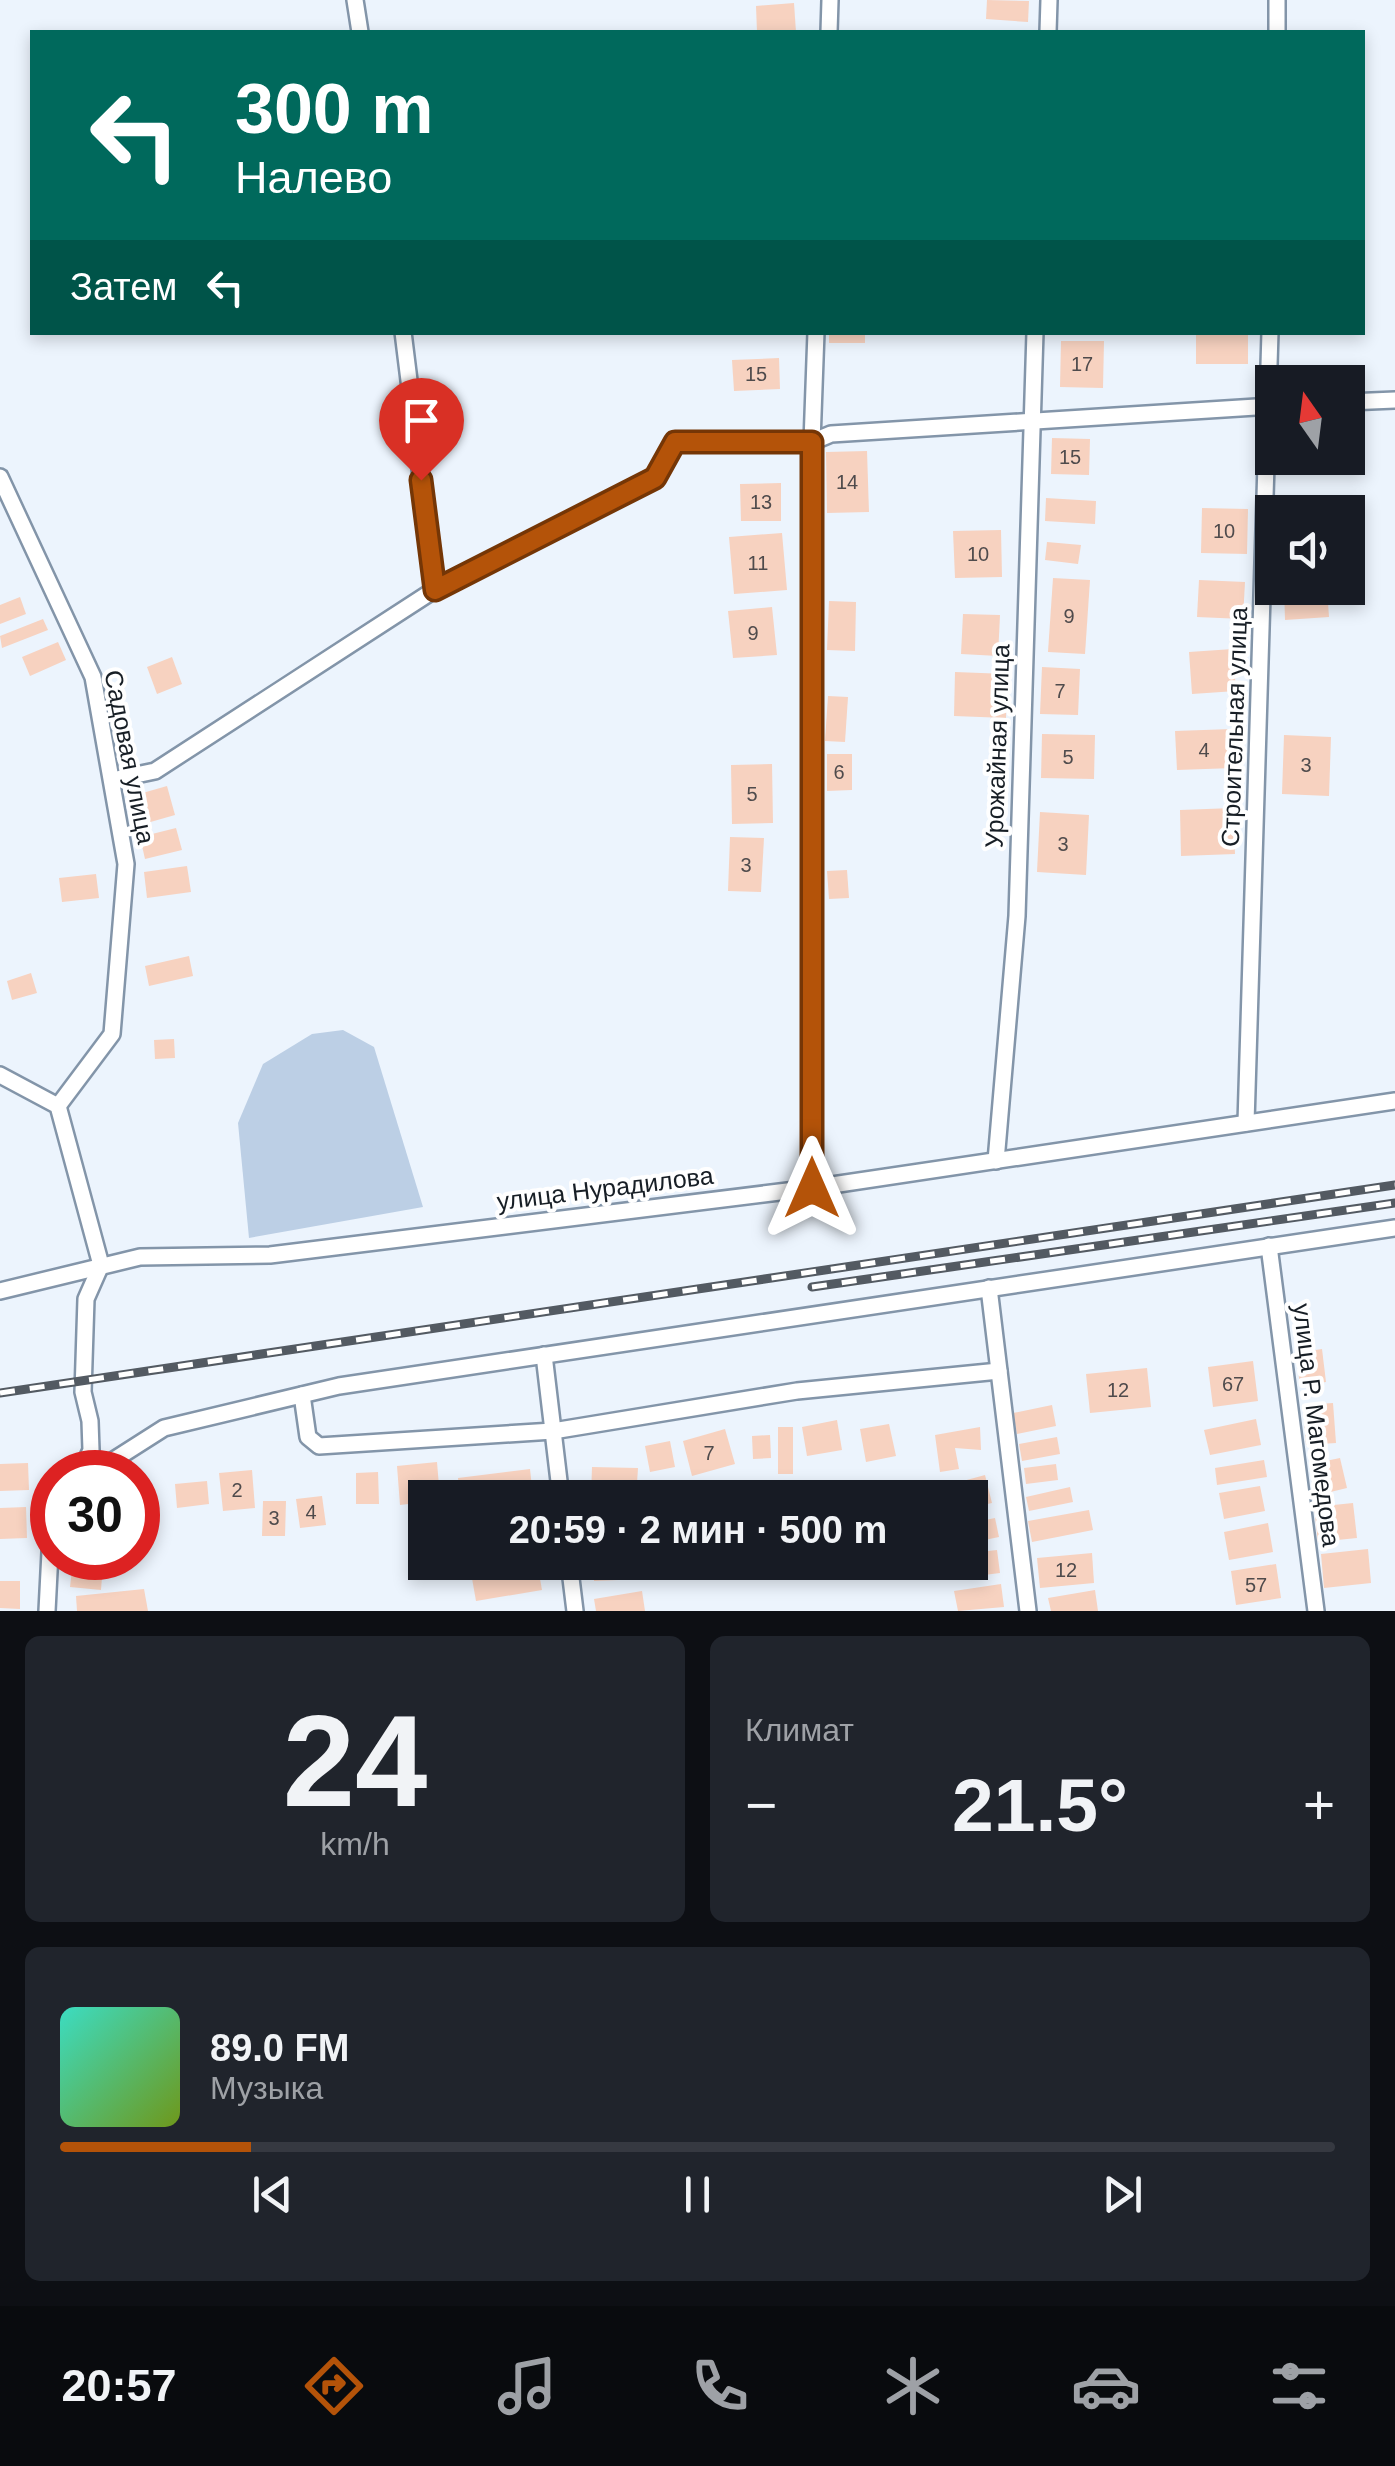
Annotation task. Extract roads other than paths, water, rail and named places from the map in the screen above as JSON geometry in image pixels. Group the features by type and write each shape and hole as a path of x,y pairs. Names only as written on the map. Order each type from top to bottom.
{"street":[{"path":"355,0 360,30"},
{"path":"828,30 830,0"},
{"path":"1048,30 1049,0"},
{"path":"1277,0 1277,30"},
{"path":"403,335 435,590"},
{"path":"812,1188 812,442 816,335"},
{"name":"Урожайная улица","path":"996,1161 1017,916 1035,335"},
{"name":"Строительная улица","path":"1270,335 1270,365"},
{"path":"1365,401 1395,400"},
{"path":"112,780 155,772 435,590 655,478 675,442 812,442 831,434 1255,407"},
{"name":"Строительная улица","path":"1246,1123 1269,475"},
{"name":"Садовая улица","path":"0,477 93,676 126,864 112,1034 58,1106"},
{"path":"0,1075 58,1106 101,1265 86,1299 82,1392 90,1421 91,1450"},
{"name":"улица Нурадилова","path":"0,1290 140,1257 270,1255 812,1188 1395,1101"},
{"path":"130,1450 164,1428 339,1386 1395,1228"},
{"name":"улица Р. Магомедова","path":"1269,1246 1316,1611"},
{"path":"988,1288 1028,1611"},
{"path":"544,1355 559,1480"},
{"path":"302,1394 308,1437 320,1446 553,1431 798,1392 998,1372"},
{"path":"47,1611 49,1580"},
{"path":"571,1580 574,1611"}],"railway":[{"path":"0,1393 1395,1185"},
{"path":"812,1287 1395,1203"}]}
